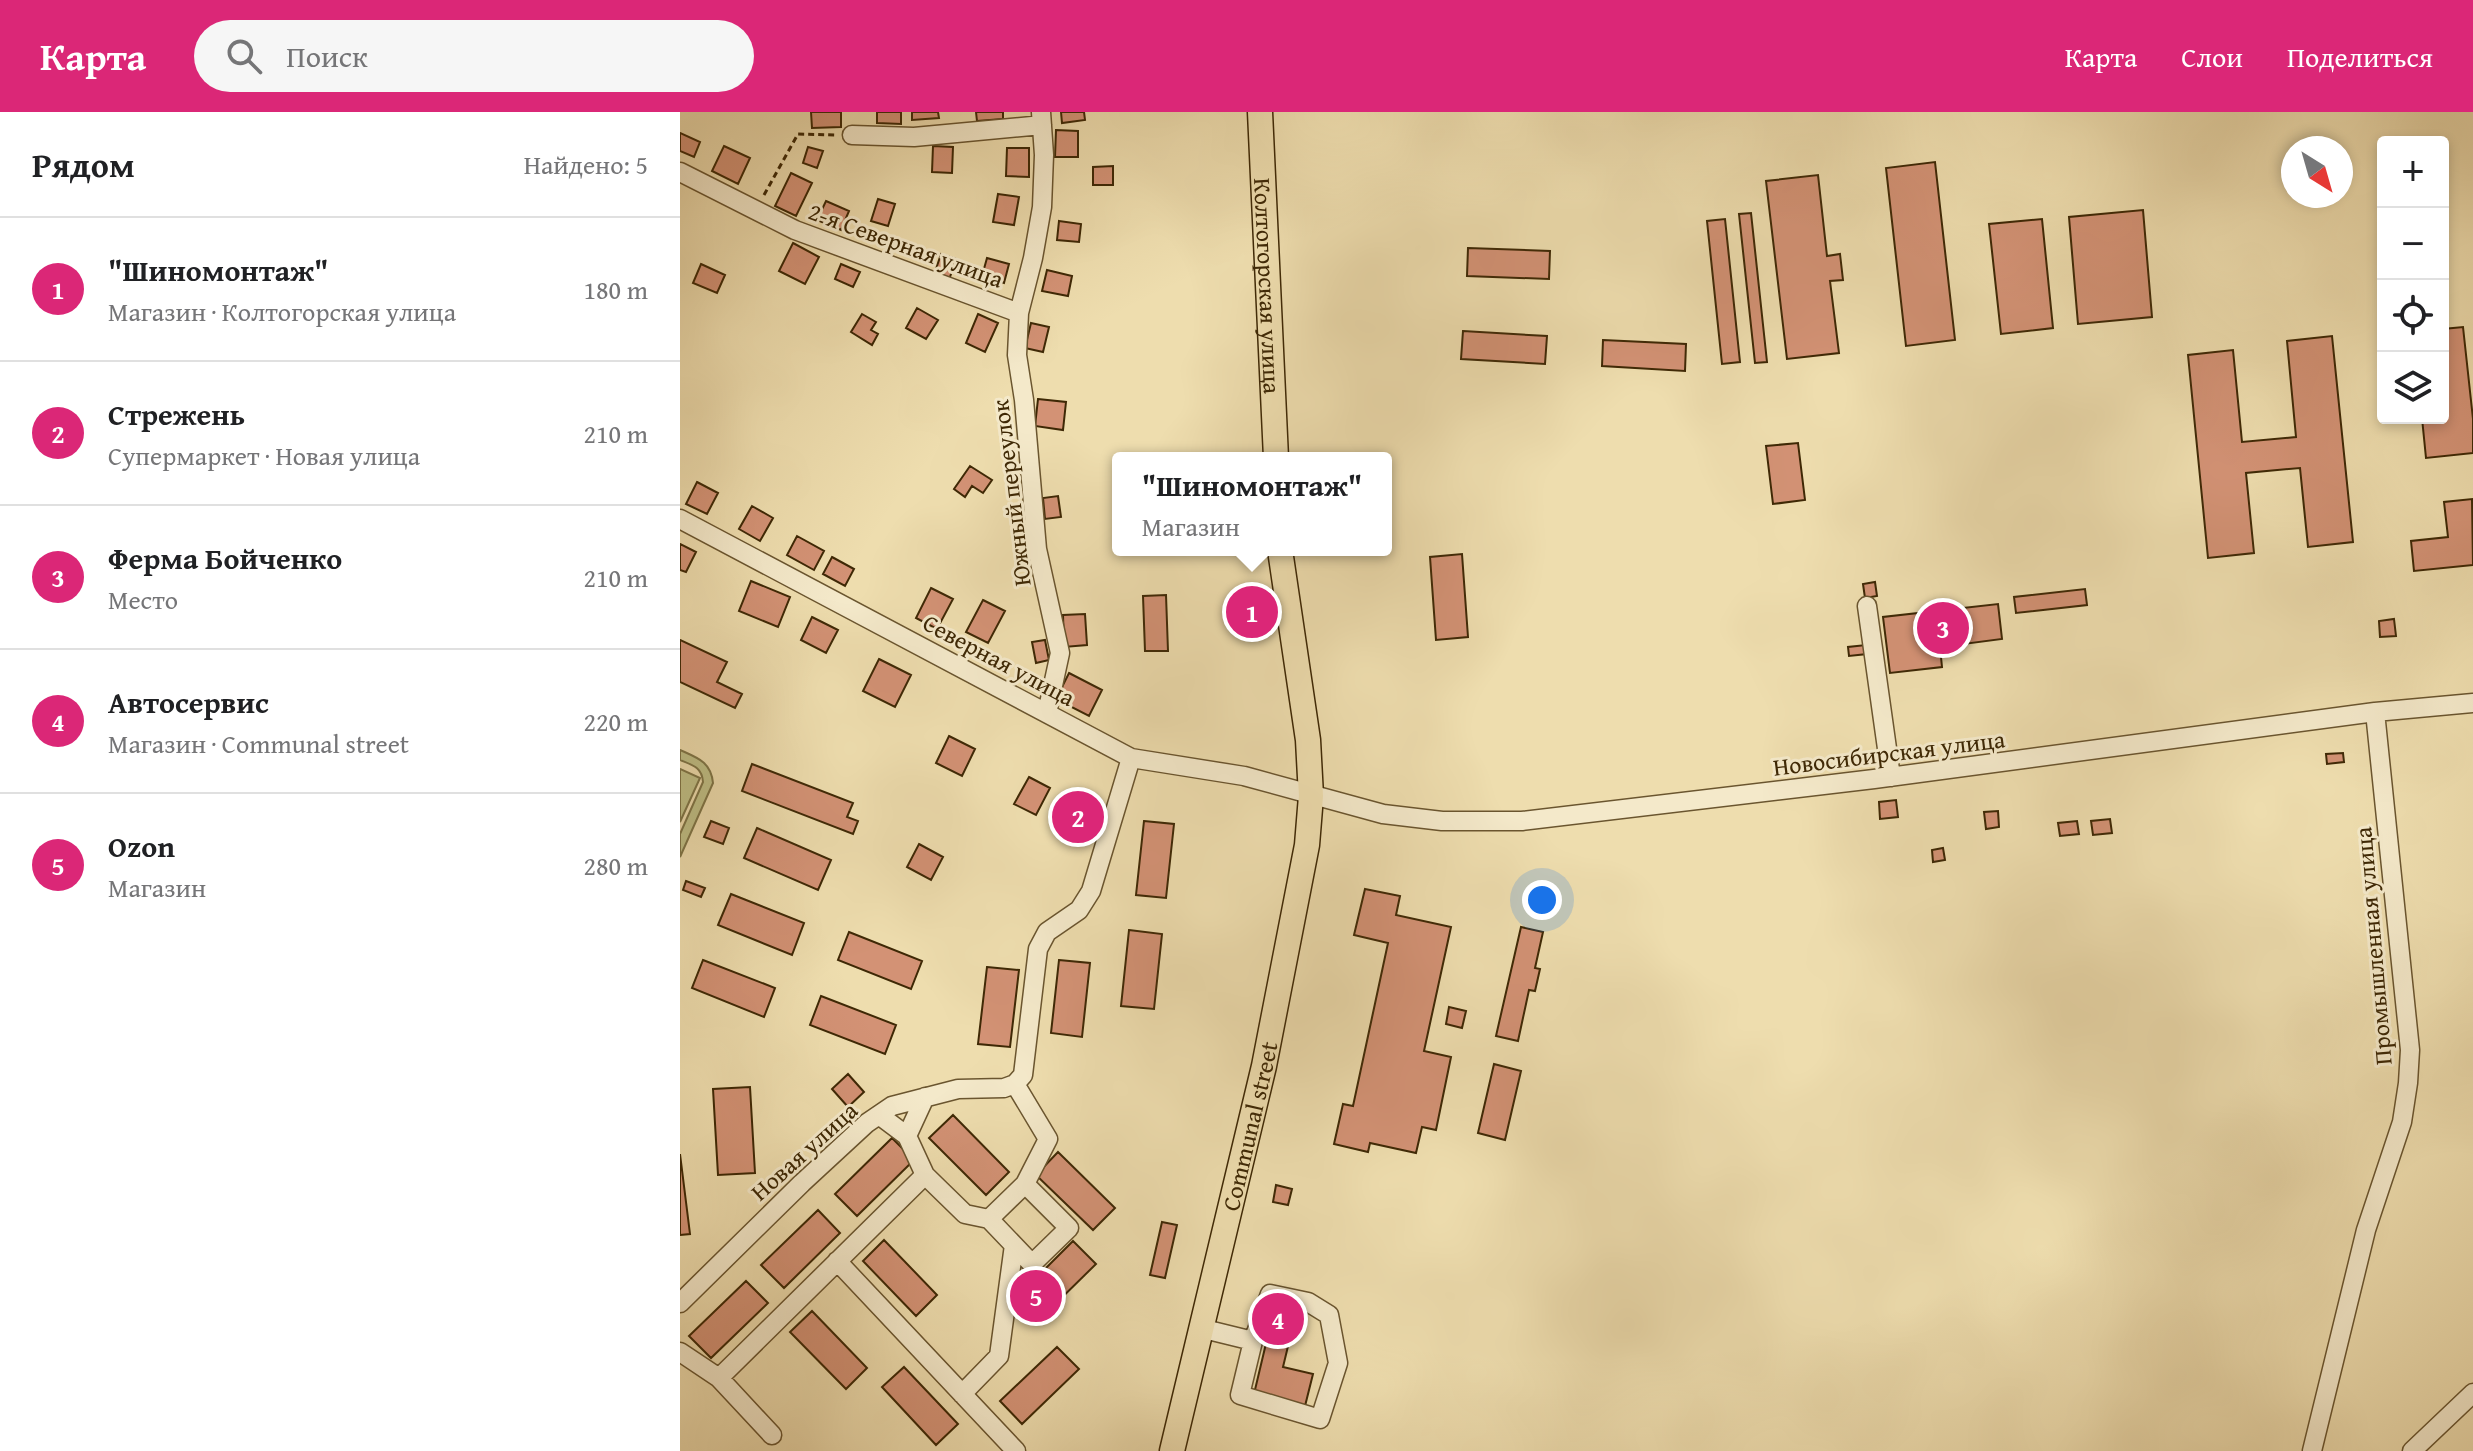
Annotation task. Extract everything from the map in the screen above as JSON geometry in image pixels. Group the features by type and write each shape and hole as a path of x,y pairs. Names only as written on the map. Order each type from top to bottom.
{"main road":[{"name":"Колтогорская улица","path":"1260,112 1276,452"},
{"path":"1281,556 1308,740 1311,796"},
{"name":"Communal street","path":"1172,1451 1264,1066 1307,845 1311,796"}],"street":[{"path":"852,135 914,137 1041,119"},
{"name":"2-я Северная улица","path":"680,172 795,230 1019,313 1042,207 1044,155 1041,119"},
{"name":"Южный переулок","path":"1019,313 1017,355 1037,549 1060,653 1047,713"},
{"name":"Северная улица","path":"680,519 1131,758 1244,776 1311,796"},
{"path":"1867,606 1891,777"},
{"name":"Новосибирская улица","path":"1311,796 1383,814 1427,820 1522,821 1891,777 2375,712 2473,703"},
{"name":"Промышленная улица","path":"2312,1451 2366,1230 2402,1122 2408,1083 2410,1050 2375,712"},
{"path":"989,1219 1025,1184 1048,1139 1015,1084 1023,1075 1038,949 1047,932 1079,910 1091,891 1131,758"},
{"name":"Новая улица","path":"680,1303 802,1183 892,1106 958,1089 1004,1088 1015,1084"},
{"path":"907,1136 925,1097"},
{"path":"879,1115 907,1136 925,1175 965,1214 989,1219 1032,1264 1069,1228 1025,1184"},
{"path":"719,1378 925,1175"},
{"path":"962,1394 999,1356 1014,1245"},
{"path":"837,1261 1016,1451"},
{"path":"1270,1294 1308,1302 1329,1315 1338,1363 1320,1419 1240,1395 1253,1341 1270,1294"},
{"path":"1200,1328 1253,1341"},
{"path":"680,1352 719,1378 772,1435"},
{"path":"2412,1451 2473,1393"}],"path":[{"path":"755,211 798,134 852,135"}],"green space":[{"path":"680,750 706,765 713,783 680,857 680,834 703,782 698,770 680,760"},
{"path":"680,769 700,778 680,822"}],"building":[{"path":"811,112 841,112 841,127 812,128"},
{"path":"877,112 901,112 901,124 877,123"},
{"path":"912,112 938,112 939,118 912,120"},
{"path":"976,112 1003,112 1003,119 977,121"},
{"path":"1061,112 1084,112 1085,120 1062,123"},
{"path":"1056,130 1078,131 1078,157 1055,157"},
{"path":"680,133 700,142 694,157 680,151"},
{"path":"724,146 750,158 738,184 712,171"},
{"path":"933,146 953,147 952,173 932,172"},
{"path":"808,147 823,151 817,168 803,163"},
{"path":"1007,148 1029,148 1029,177 1006,176"},
{"path":"1935,162 1955,340 1906,346 1886,168"},
{"path":"1113,166 1113,185 1093,185 1093,167"},
{"path":"791,173 812,183 796,216 775,206"},
{"path":"1818,175 1827,256 1840,254 1843,280 1830,281 1839,353 1787,359 1766,181"},
{"path":"998,194 1019,197 1014,225 993,222"},
{"path":"878,199 895,204 888,226 871,221"},
{"path":"826,201 849,211 841,230 817,220"},
{"path":"2143,210 2152,317 2078,324 2069,217"},
{"path":"1751,213 1767,362 1755,363 1739,214"},
{"path":"1725,219 1740,362 1722,364 1707,221"},
{"path":"2042,219 2053,328 2001,334 1989,224"},
{"path":"1059,221 1081,224 1079,242 1057,240"},
{"path":"793,243 819,257 805,284 779,271"},
{"path":"1468,248 1550,251 1549,279 1467,276"},
{"path":"941,254 956,259 949,280 934,275"},
{"path":"987,258 1009,264 1004,283 982,276"},
{"path":"701,264 725,275 717,293 693,283"},
{"path":"841,264 860,272 853,287 835,279"},
{"path":"1047,270 1072,276 1068,296 1042,291"},
{"path":"917,308 938,320 926,339 906,328"},
{"path":"862,314 876,322 871,330 878,334 872,345 851,332"},
{"path":"978,314 998,323 985,352 966,343"},
{"path":"1031,323 1049,327 1043,352 1025,348"},
{"path":"2463,327 2473,419 2473,453 2426,458 2423,424 2449,424 2449,328"},
{"path":"1463,331 1547,336 1545,364 1461,359"},
{"path":"2332,336 2353,542 2308,547 2300,468 2246,473 2254,553 2208,558 2188,355 2233,350 2242,442 2296,437 2287,341"},
{"path":"1603,340 1686,344 1685,371 1602,366"},
{"path":"1038,399 1066,402 1063,430 1035,426"},
{"path":"1798,443 1805,500 1773,504 1766,446"},
{"path":"970,466 992,480 983,493 972,486 965,497 954,489"},
{"path":"697,482 718,493 707,514 686,504"},
{"path":"1058,496 1061,517 1045,519 1043,498"},
{"path":"2472,499 2473,565 2414,571 2411,541 2448,537 2444,502"},
{"path":"752,506 773,518 760,541 739,529"},
{"path":"797,536 824,551 814,570 787,555"},
{"path":"680,544 696,552 686,572 680,570"},
{"path":"1462,554 1468,637 1436,640 1430,557"},
{"path":"832,557 854,569 845,586 823,574"},
{"path":"751,581 790,597 778,627 739,611"},
{"path":"1875,582 1877,596 1865,598 1863,584"},
{"path":"931,588 953,599 937,629 916,618"},
{"path":"2085,589 2087,605 2016,613 2014,597"},
{"path":"1166,595 1168,651 1145,651 1143,596"},
{"path":"983,600 1005,611 988,643 966,632"},
{"path":"1998,604 2002,639 1940,647 1942,667 1890,673 1883,617"},
{"path":"1085,614 1087,645 1064,647 1063,615"},
{"path":"812,617 838,630 826,653 801,640"},
{"path":"2394,619 2396,636 2380,637 2379,621"},
{"path":"680,640 727,662 717,682 742,694 735,708 680,682"},
{"path":"1045,640 1049,660 1036,663 1032,642"},
{"path":"1866,645 1867,654 1849,656 1848,647"},
{"path":"879,659 911,675 895,707 863,691"},
{"path":"1069,673 1102,690 1089,716 1056,699"},
{"path":"949,736 975,749 962,776 936,763"},
{"path":"2343,753 2344,762 2327,764 2326,754"},
{"path":"752,764 853,803 847,817 858,821 853,834 742,791"},
{"path":"1029,777 1050,788 1036,815 1014,804"},
{"path":"1069,795 1101,813 1087,839 1055,822"},
{"path":"1896,800 1898,817 1880,819 1879,802"},
{"path":"1998,811 1999,827 1986,829 1984,812"},
{"path":"2110,819 2112,833 2093,835 2091,821"},
{"path":"711,821 729,828 723,844 704,837"},
{"path":"1144,821 1174,824 1166,898 1136,895"},
{"path":"2077,821 2079,834 2060,836 2058,823"},
{"path":"757,828 831,860 818,890 744,858"},
{"path":"919,844 943,857 931,880 907,867"},
{"path":"1943,848 1945,860 1933,862 1932,850"},
{"path":"686,881 705,888 701,897 683,890"},
{"path":"1365,889 1400,896 1396,915 1451,927 1424,1051 1451,1057 1436,1130 1422,1127 1416,1153 1370,1143 1368,1152 1334,1144 1343,1104 1353,1106 1388,943 1354,935"},
{"path":"731,894 804,923 792,955 718,925"},
{"path":"1521,927 1543,932 1535,968 1540,969 1535,991 1529,990 1518,1041 1496,1036"},
{"path":"1129,930 1162,934 1154,1009 1121,1006"},
{"path":"849,932 922,961 911,989 838,960"},
{"path":"703,960 775,988 764,1017 692,988"},
{"path":"1059,960 1090,963 1082,1037 1051,1033"},
{"path":"987,967 1019,970 1010,1047 978,1044"},
{"path":"821,996 896,1025 885,1054 810,1025"},
{"path":"1449,1007 1466,1011 1462,1028 1446,1024"},
{"path":"1494,1064 1521,1071 1505,1140 1478,1133"},
{"path":"848,1074 864,1092 848,1107 832,1089"},
{"path":"750,1087 755,1173 718,1175 713,1089"},
{"path":"953,1115 1009,1172 986,1195 929,1138"},
{"path":"892,1138 914,1160 857,1216 835,1194"},
{"path":"1058,1152 1115,1208 1093,1230 1036,1175"},
{"path":"680,1154 690,1234 680,1235"},
{"path":"1276,1185 1292,1189 1288,1205 1273,1202"},
{"path":"818,1210 840,1233 784,1288 761,1265"},
{"path":"1162,1222 1177,1225 1165,1278 1150,1275"},
{"path":"884,1240 937,1295 916,1316 863,1261"},
{"path":"1073,1241 1096,1264 1041,1318 1019,1295"},
{"path":"746,1281 768,1303 711,1358 689,1336"},
{"path":"1269,1306 1296,1313 1283,1367 1313,1374 1305,1406 1254,1394 1268,1335 1262,1334"},
{"path":"812,1311 867,1368 846,1389 790,1332"},
{"path":"1057,1347 1079,1369 1022,1424 1000,1401"},
{"path":"904,1367 958,1424 936,1445 882,1387"}],"place":[{"name":"\"Шиномонтаж\"","path":"1252,612"},
{"name":"Ферма Бойченко","path":"1943,628"},
{"name":"Стрежень","path":"1078,817"},
{"name":"Ozon","path":"1036,1296"},
{"name":"Автосервис","path":"1278,1319"}]}
